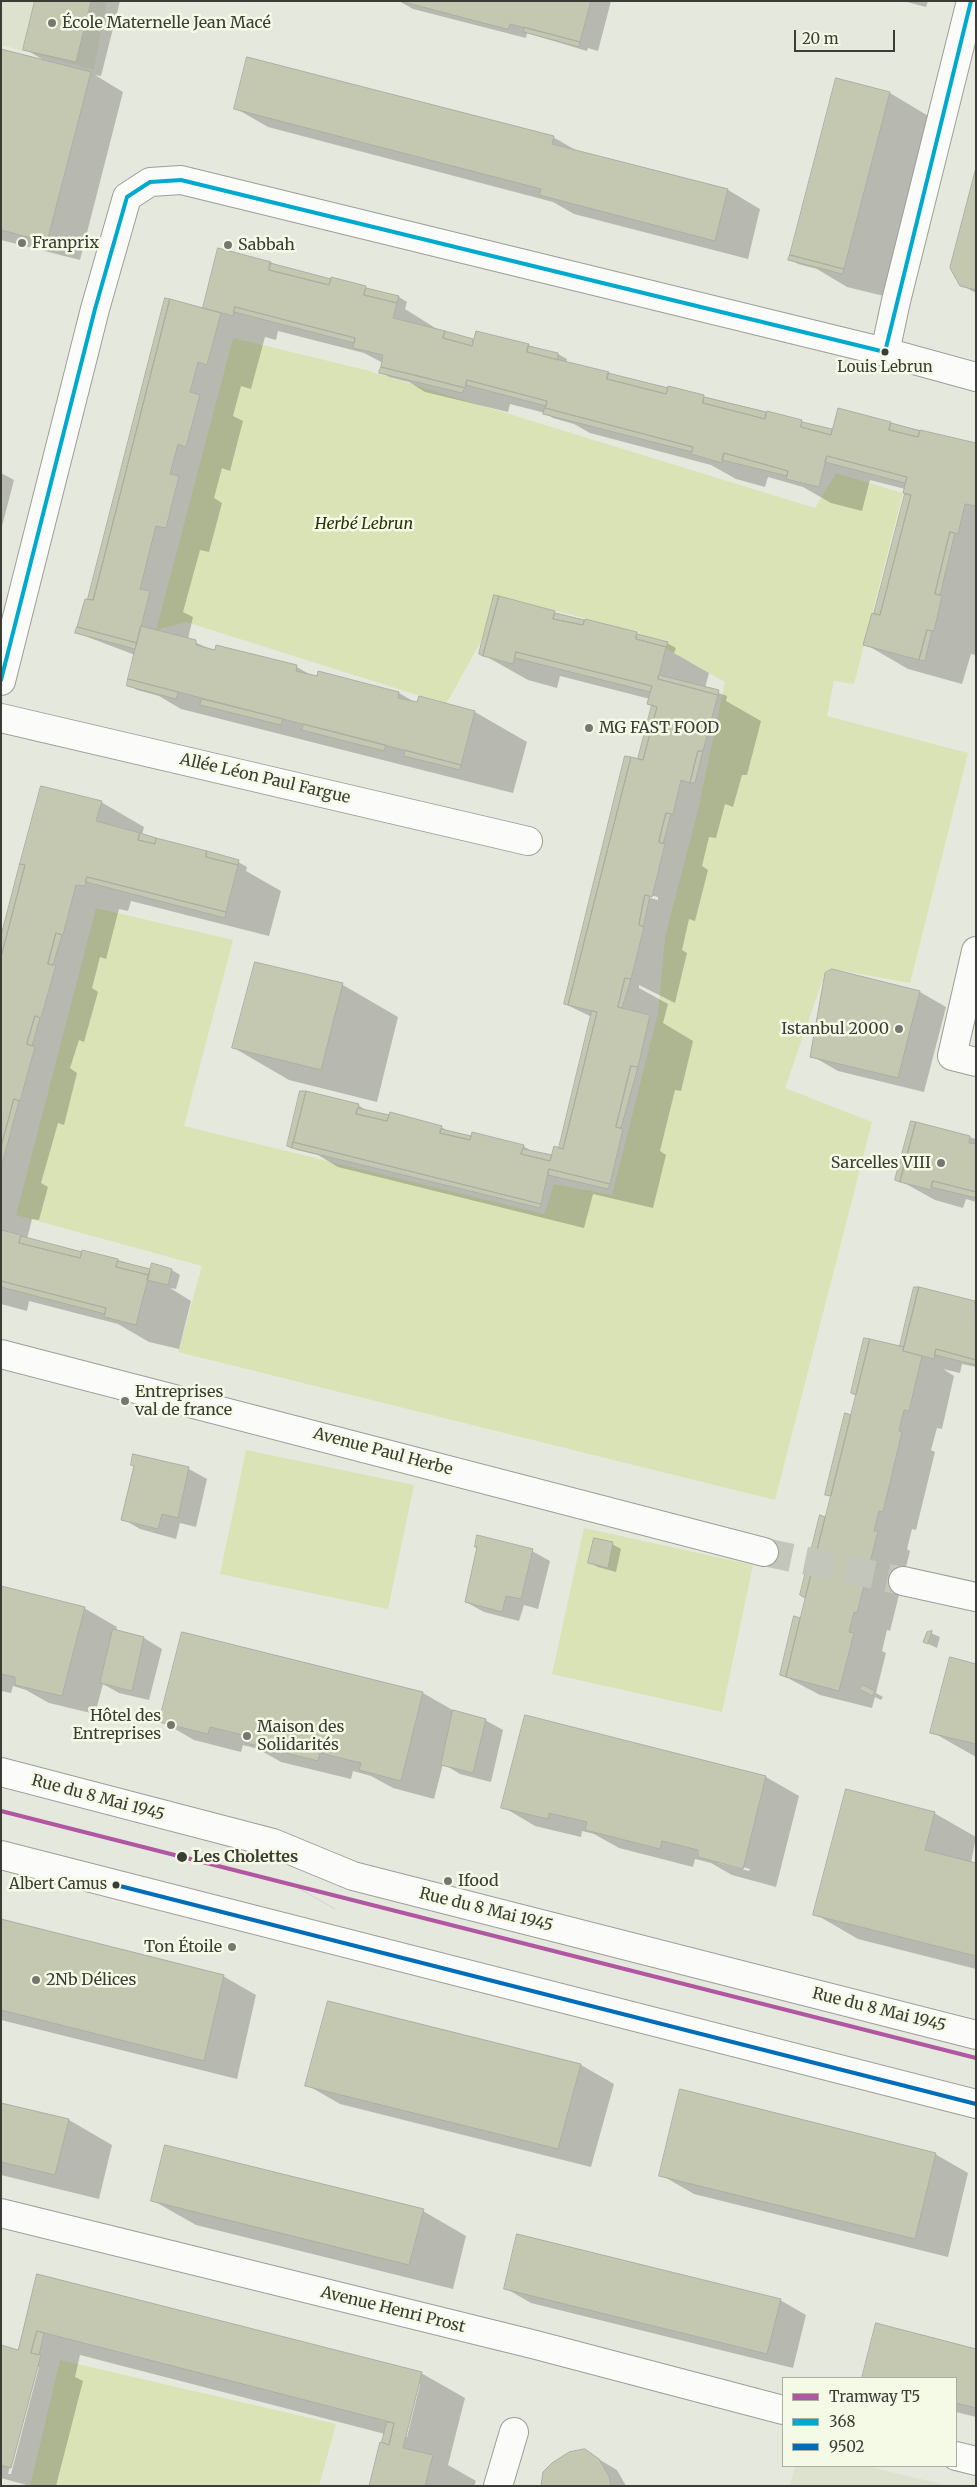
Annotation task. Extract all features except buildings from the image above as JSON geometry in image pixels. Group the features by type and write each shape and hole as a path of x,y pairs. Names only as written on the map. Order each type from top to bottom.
{"street":[{"path":"886,352 896,301 972,1"},
{"path":"1,681 95,309 127,197 150,182 181,180 886,352 976,377"},
{"name":"Allée Léon Paul Fargue","path":"1,718 528,841"},
{"path":"976,951 972,983 952,1056 976,1062"},
{"name":"Avenue Paul Herbe","path":"1,1354 764,1552"},
{"path":"903,1581 976,1597"},
{"name":"Rue du 8 Mai 1945","path":"1,1772 273,1843 353,1876 976,2035"},
{"path":"1,1854 976,2104"},
{"name":"Avenue Henri Prost","path":"1,2213 536,2345 782,2410"},
{"path":"498,2486 514,2432"},
{"path":"957,2456 976,2461"}],"shaded area":[{"name":"École Maternelle Jean Macé","path":"1,1 107,1 94,70 1,45"},
{"path":"795,2467 870,2467 945,2485 790,2486"}],"green space":[{"name":"Herbé Lebrun","path":"233,338 366,370 815,508 836,473 903,493 854,684 834,681 827,716 968,753 910,983 833,969 825,973 785,1088 872,1122 775,1500 178,1352 202,1266 16,1215 96,908 233,940 184,1126 544,1214 554,1184 612,1195 658,1013 665,937 698,810 725,682 637,632 495,595 484,636 446,704 186,622 156,630"},
{"path":"246,1450 414,1485 388,1609 220,1574"},
{"path":"584,1528 753,1565 722,1712 552,1674"},
{"path":"60,2360 336,2424 319,2486 30,2486"}],"tunnel":[{"path":"764,1552 903,1581"}],"tram line":[{"name":"T5","path":"1,1811 976,2058"},
{"path":"293,1885 335,1909"}],"transit line":[{"name":"368","path":"885,352 971,1"},
{"name":"368","path":"1,680 95,309 127,197 150,182 181,180 885,352"},
{"name":"9502","path":"116,1885 976,2104"}],"place":[{"name":"École Maternelle Jean Macé","path":"52,23"},
{"name":"Franprix","path":"22,243"},
{"name":"Sabbah","path":"228,245"},
{"name":"Louis Lebrun","path":"885,352"},
{"name":"MG FAST FOOD","path":"589,728"},
{"name":"Istanbul 2000","path":"899,1029"},
{"name":"Sarcelles VIII","path":"941,1163"},
{"name":"Entreprises val de france","path":"125,1401"},
{"name":"Hôtel des Entreprises","path":"171,1725"},
{"name":"Maison des Solidarités","path":"247,1736"},
{"name":"Les Cholettes","path":"182,1857"},
{"name":"Ifood","path":"448,1881"},
{"name":"Albert Camus","path":"116,1885"},
{"name":"Ton Étoile","path":"232,1947"},
{"name":"2Nb Délices","path":"36,1980"}]}
